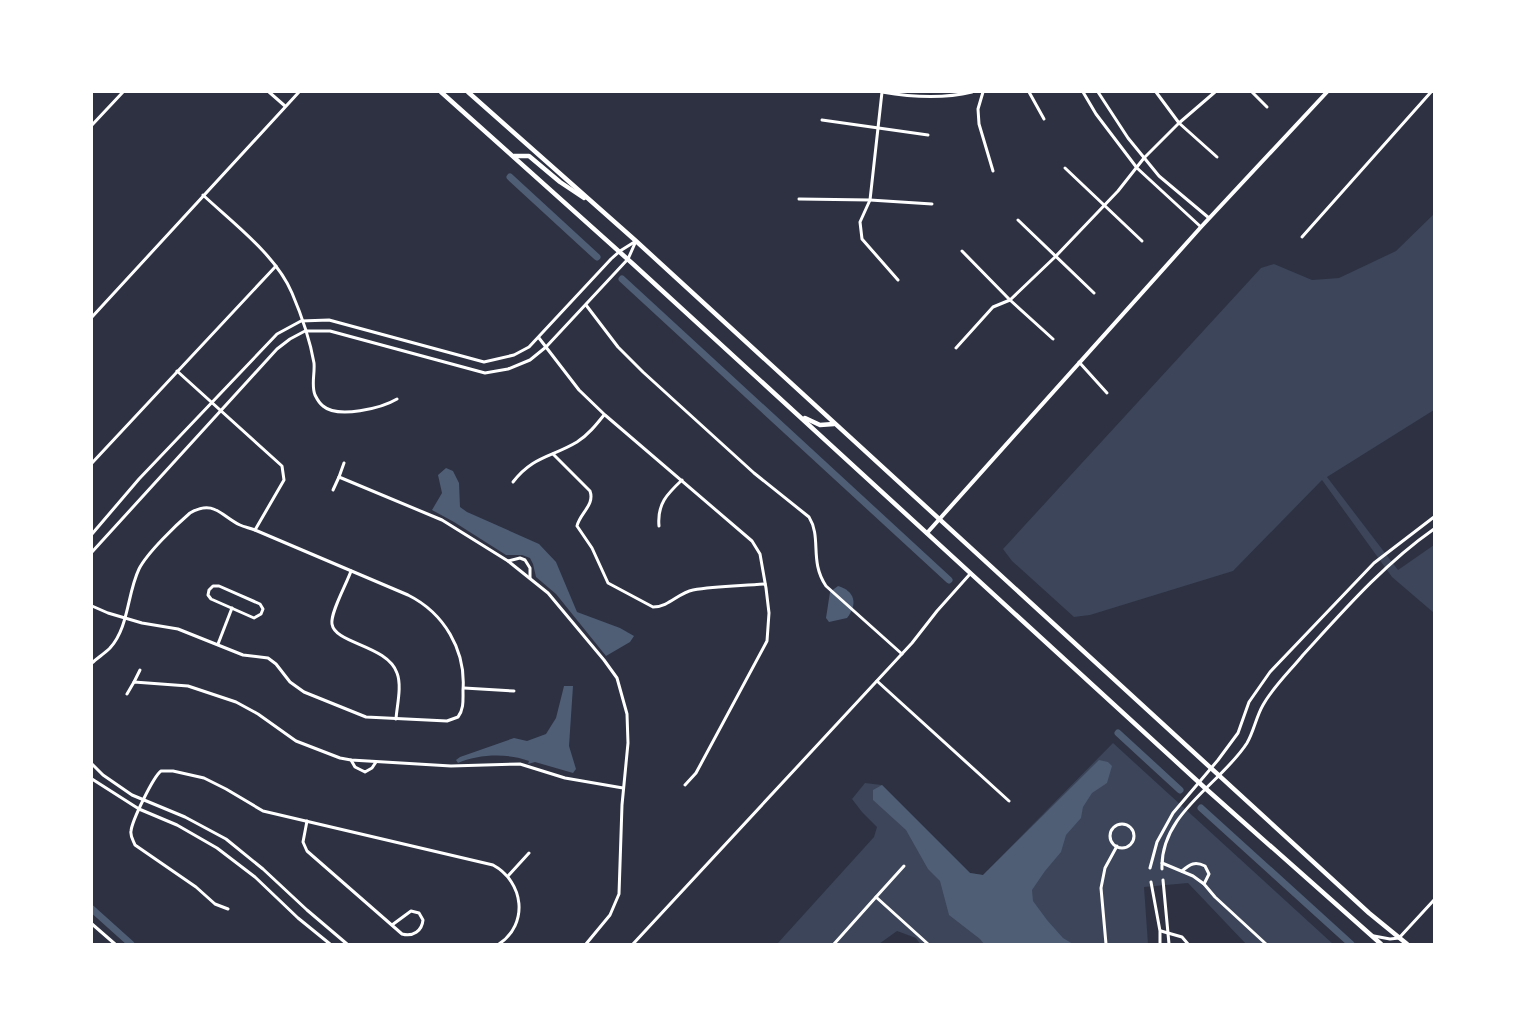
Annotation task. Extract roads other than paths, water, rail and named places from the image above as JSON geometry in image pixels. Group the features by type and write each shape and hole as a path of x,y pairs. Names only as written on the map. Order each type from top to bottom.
{"main road":[{"path":"441,92 620,251 1198,782 1380,945"},
{"path":"468,92 636,241 938,520 1407,945"},
{"path":"514,156 529,156 560,182 601,210"},
{"path":"800,416 820,425 834,424"}],"street":[{"path":"92,126 123,92"},
{"path":"269,92 285,106"},
{"path":"92,317 298,92"},
{"path":"898,280 862,239 861,222 870,200 882,92 914,96 972,92"},
{"path":"983,92 978,109 993,171"},
{"path":"1029,92 1044,119"},
{"path":"1083,92 1096,114 1137,168 1201,227"},
{"path":"1098,92 1128,138 1159,176 1209,218"},
{"path":"1156,92 1179,123 1217,157"},
{"path":"956,348 993,307 1010,300 1055,257 1104,207 1144,158 1179,123 1215,92"},
{"path":"1252,92 1267,107"},
{"path":"927,532 1209,218 1327,92"},
{"path":"1302,237 1431,92"},
{"path":"822,120 928,135"},
{"path":"1065,168 1142,241"},
{"path":"203,195 276,266 293,295 315,371 314,389 318,401 324,408 333,412 343,412 386,405 397,399"},
{"path":"799,199 932,204"},
{"path":"1018,220 1094,292"},
{"path":"92,534 139,479 277,334 301,321 329,320 484,362 514,355 529,347 539,338 620,251 636,241"},
{"path":"92,552 219,411 277,349 290,339 305,331 330,331 485,373 508,369 530,360 546,346 628,259 636,241"},
{"path":"962,251 1010,300 1053,339"},
{"path":"92,463 276,266"},
{"path":"586,305 618,347 643,372 754,472 809,517 815,533 816,564 826,586 902,654"},
{"path":"539,338 579,390 604,415 752,541 760,554 770,613 767,641 696,773 685,785"},
{"path":"1079,362 1107,393"},
{"path":"177,370 219,411 282,466 284,471 282,485 255,530"},
{"path":"513,483 521,472 542,457 578,442 604,415"},
{"path":"552,454 592,495 577,526 612,586 653,607 658,607 693,590 765,584"},
{"path":"333,490 344,463"},
{"path":"339,477 442,520 508,561 548,593 617,678 627,714 628,743 623,788 619,894 610,915 586,945"},
{"path":"659,526 658,513 663,501 682,480"},
{"path":"92,606 108,613 125,616 142,623 178,629 243,655 268,658 276,664 290,682 315,697 366,717 447,721 458,717 463,709 463,673 454,640 438,618 413,598 241,526 211,508 198,508 190,513 141,565 133,583 125,616 114,643 92,663"},
{"path":"1150,868 1162,831 1173,813 1238,733 1249,702 1270,672 1374,562 1434,517"},
{"path":"1162,869 1166,845 1180,818 1247,742 1263,704 1379,573 1434,529"},
{"path":"508,561 525,560 530,568 530,578"},
{"path":"351,572 333,616 332,625 337,633 383,655 394,667 399,682 396,719"},
{"path":"633,945 902,654 971,573"},
{"path":"213,586 219,586 260,604 262,609 261,614 254,618 232,608 212,599 208,595 208,590 213,586"},
{"path":"218,644 232,608"},
{"path":"128,694 140,670"},
{"path":"877,681 1009,801"},
{"path":"134,682 188,686 236,702 258,714 296,741 340,758 451,766 520,764 587,783 623,788"},
{"path":"464,688 514,691"},
{"path":"351,760 355,767 365,772 377,762"},
{"path":"92,764 103,775 144,801 185,817 226,839 264,869 347,945"},
{"path":"228,909 215,904 189,882 135,844 130,832 139,809 157,774 161,771 173,771 204,778 263,811 498,867 508,876 516,889 520,910 513,930 499,945"},
{"path":"92,779 139,809 177,825 218,848 255,877 330,945"},
{"path":"307,821 303,842 307,851 402,934 412,935 423,925 423,920 419,913 411,911 392,925"},
{"path":"1121,824 1129,825 1134,835 1132,843 1125,847 1117,846 1112,841 1112,830 1121,824"},
{"path":"1162,831 1171,835"},
{"path":"1106,945 1101,888 1105,868 1117,846"},
{"path":"508,876 529,853"},
{"path":"1162,863 1193,876 1204,884 1266,945"},
{"path":"1182,871 1190,864 1205,866 1209,874 1204,884"},
{"path":"834,945 904,866"},
{"path":"1163,880 1169,945"},
{"path":"1151,882 1160,931 1160,945"},
{"path":"876,897 928,945"},
{"path":"1370,935 1390,939 1399,938 1434,900"},
{"path":"92,924 114,945"},
{"path":"1160,931 1182,937 1188,945"}],"waterway":[{"path":"510,177 597,257"},
{"path":"622,279 949,580"},
{"path":"1118,733 1180,790"},
{"path":"1201,808 1351,944"},
{"path":"92,909 131,944"}]}
